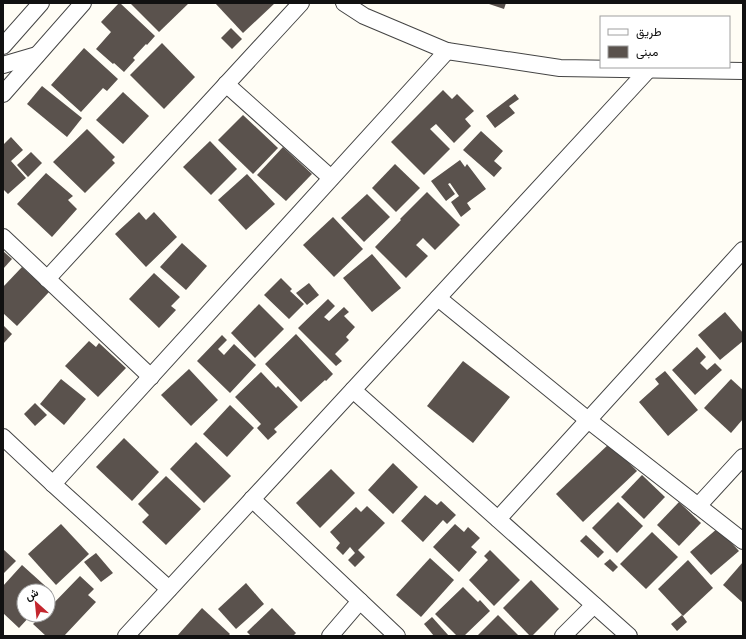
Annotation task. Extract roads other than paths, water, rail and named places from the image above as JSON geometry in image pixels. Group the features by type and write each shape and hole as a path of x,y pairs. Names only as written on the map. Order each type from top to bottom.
{"street":[{"path":"3,46 41,3"},
{"path":"3,94 83,3"},
{"path":"47,279 301,3"},
{"path":"344,3 364,16 447,51 560,68 743,71"},
{"path":"53,484 447,51"},
{"path":"3,65 37,55"},
{"path":"126,636 649,70"},
{"path":"226,84 331,178"},
{"path":"3,237 151,376"},
{"path":"498,519 743,250"},
{"path":"438,298 588,420 743,541"},
{"path":"353,390 629,636"},
{"path":"3,437 169,589"},
{"path":"698,506 743,457"},
{"path":"252,499 397,636"},
{"path":"330,636 360,601"},
{"path":"563,636 594,605"}]}
